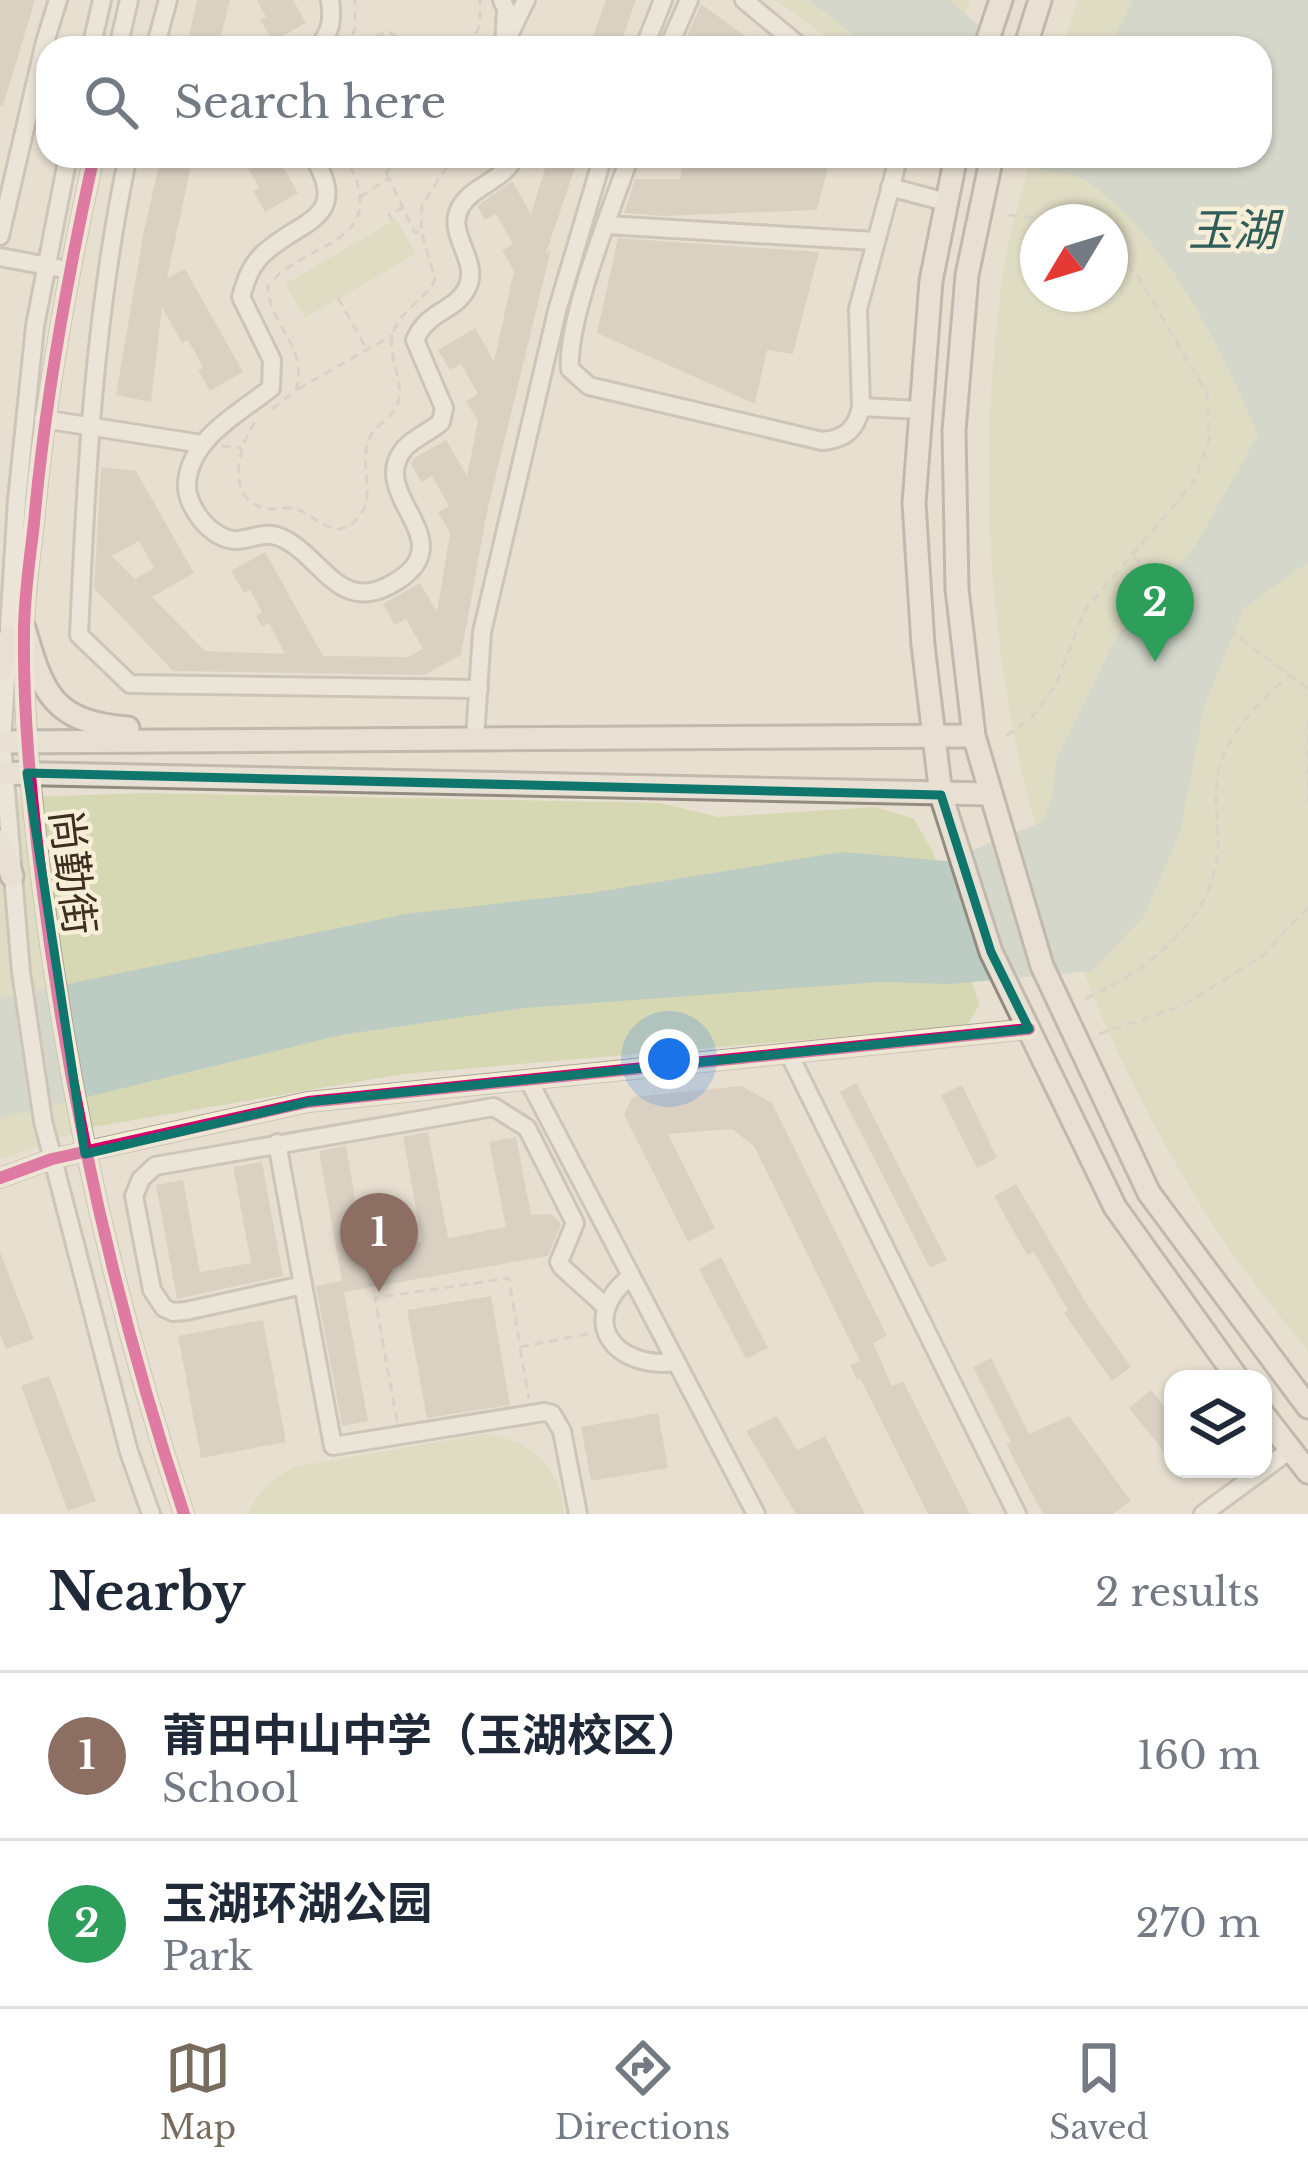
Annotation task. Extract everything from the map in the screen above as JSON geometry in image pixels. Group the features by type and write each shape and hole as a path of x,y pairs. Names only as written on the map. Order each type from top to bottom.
{"main road":[{"path":"989,36 1001,0"},
{"path":"1028,36 1040,0"},
{"path":"953,168 931,281 914,535 941,795 991,952 1115,1207 1232,1370"},
{"path":"989,168 967,275 954,430 957,589 974,736 1042,966 1149,1193 1308,1407"},
{"path":"0,670 17,632"},
{"path":"17,632 52,700 75,716 110,726 254,737"},
{"path":"1,742 974,736"},
{"path":"11,773 991,794"},
{"path":"0,841 12,876"},
{"path":"1272,1426 1308,1472"}],"street":[{"path":"47,36 58,0"},
{"path":"94,36 101,0"},
{"path":"121,36 129,0"},
{"path":"158,36 168,0"},
{"path":"324,36 332,22 330,0"},
{"path":"502,0 504,36"},
{"path":"509,36 526,0"},
{"path":"649,36 663,0"},
{"path":"673,36 689,0"},
{"path":"744,0 788,36"},
{"path":"0,236 36,81"},
{"name":"尚勤街","path":"66,168 35,326 17,500 17,632 26,739 11,773 12,876 43,1121 129,1452 151,1514"},
{"name":"尚勤街","path":"91,168 68,271 44,419 1,742 52,970 114,1287 184,1514"},
{"path":"126,168 108,261 88,426 79,635 130,684 478,689"},
{"path":"320,168 328,196 322,210 313,222 262,254 249,271 242,297 272,360 271,388 202,444 186,485 196,514 216,534 234,540 274,534 292,543 342,590 370,594 406,574 422,549 421,534 399,495 399,456 405,446 441,422 444,408 415,340 423,322 454,303 467,287 470,274 456,228 463,202 509,168"},
{"path":"475,738 482,632 557,311 599,168"},
{"path":"626,168 569,358 570,368 589,386 822,442 847,435 857,423 861,407 858,309 896,168"},
{"path":"890,188 946,202"},
{"path":"607,225 874,241"},
{"path":"0,257 68,271"},
{"path":"861,407 920,410"},
{"path":"44,419 202,444"},
{"path":"0,1178 52,1159 308,1102 1028,1029"},
{"path":"790,1056 1017,1514"},
{"path":"529,1081 756,1514"},
{"path":"303,1285 186,1311 164,1308 152,1290 134,1196 141,1179 155,1166 494,1107 527,1128 575,1222 562,1268 605,1306"},
{"path":"277,1143 333,1446 544,1412 557,1420 578,1514"},
{"path":"631,1276 612,1292 605,1306 606,1330 622,1354 640,1362 676,1361"},
{"path":"1203,1514 1290,1450"}],"path":[{"path":"352,36 355,0"},
{"path":"475,36 480,0"},
{"path":"356,24 363,34 389,32 395,36"},
{"path":"296,390 298,356 270,303 268,286 281,272 343,237 356,216 357,179 351,168"},
{"path":"392,168 386,172 402,208 415,233 421,230"},
{"path":"358,198 389,178"},
{"path":"393,221 389,215 402,208"},
{"path":"1009,215 1020,216"},
{"path":"1006,736 1032,717 1055,686 1085,610 1194,482 1204,461 1210,420 1207,394 1128,266"},
{"path":"338,298 367,350"},
{"path":"364,510 350,525 328,529 297,509 261,508 243,491 239,472 242,441 257,419 296,390 393,335"},
{"path":"1131,556 1308,689"},
{"path":"1084,999 1117,984 1165,949 1197,911 1216,866 1216,780 1221,760 1250,714 1290,675"},
{"path":"1308,721 1308,801"},
{"path":"1099,1034 1182,1006 1262,956 1308,907"},
{"path":"399,1435 375,1298 509,1278 531,1413"},
{"path":"520,1347 606,1330"}],"highlighted area":[{"path":"27,773 941,795 991,952 1029,1029 308,1102 85,1154"}],"green space":[{"path":"775,0 970,0 959,36 825,36"},
{"path":"1077,0 1308,0 1308,1352 1220,1236 1160,1135 1108,1031 1066,924 1032,814 1008,701 993,586 989,470 1001,289 1027,168 1272,168 1272,36 1066,36"},
{"path":"396,219 416,254 305,318 285,284"},
{"path":"145,793 660,803 718,817 876,807 914,819 933,852 979,1005 968,1024 944,1028 403,1074 93,1127 0,1159 0,798"},
{"path":"484,1434 515,1442 540,1458 557,1483 564,1514 247,1514 268,1485 298,1466"}],"water":[{"path":"809,0 949,0 991,36 855,36"},
{"name":"玉湖","path":"1133,0 1308,0 1308,562 1244,608 1204,707 1180,832 1144,916 1092,971 950,984 879,982 524,1008 341,1035 0,1118 0,998 406,914 590,893 842,852 946,861 1042,822 1051,802 1057,758 1117,636 1194,548 1258,435 1190,298 1128,217 1128,204 1114,204 1083,179 1040,168 1272,168 1272,36 1115,36"}],"building":[{"path":"0,0 35,0 3,106 0,106"},
{"path":"197,0 230,0 221,36 189,36"},
{"path":"257,0 293,0 306,23 282,36 270,36 260,20 266,17"},
{"path":"606,0 636,0 623,36 593,36"},
{"path":"701,4 745,36 687,36"},
{"path":"158,168 190,168 167,278 185,269 243,372 210,391 188,340 182,343 162,307 151,402 116,395"},
{"path":"248,168 284,168 298,193 265,212 253,191 259,188"},
{"path":"545,168 575,168 546,253 551,250 487,512 461,655 424,675 173,671 94,588 101,467 136,471 194,573 152,597 205,651 285,654 269,623 262,627 256,616 262,612 250,590 244,593 231,571 265,552 323,656 408,657 423,649 406,619 395,625 383,604 420,583 437,612 450,533 438,512 449,506 432,476 421,482 411,464 446,440 467,476 478,421 466,401 478,394 461,364 450,370 438,350 475,328 494,361 514,271 502,250 513,244 496,214 485,220 477,206 512,181 531,214","holes":["139,541 154,568 135,579 112,556"]},
{"path":"681,168 828,168 817,210 664,216 624,213 635,179 680,179"},
{"path":"618,238 819,252 793,354 767,350 755,404 597,333"},
{"path":"856,1083 947,1260 930,1268 840,1092"},
{"path":"962,1085 997,1158 977,1168 941,1095"},
{"path":"741,1086 772,1103 887,1336 873,1343 892,1386 903,1381 970,1514 928,1514 860,1378 857,1380 850,1365 860,1361 754,1146 732,1129 668,1134 715,1228 688,1242 624,1115 632,1097"},
{"path":"428,1132 448,1238 506,1227 489,1142 516,1137 531,1215 551,1214 561,1224 548,1256 344,1292 319,1151 346,1146 364,1251 422,1241 403,1137"},
{"path":"262,1162 283,1276 177,1299 156,1185 183,1180 200,1272 251,1263 233,1167"},
{"path":"1016,1184 1088,1306 1131,1367 1112,1381 1064,1313 1068,1310 1034,1252 1027,1255 994,1196"},
{"path":"0,1252 34,1339 6,1349 0,1333"},
{"path":"721,1257 768,1348 746,1359 699,1269"},
{"path":"342,1281 368,1421 342,1426 316,1286"},
{"path":"491,1296 510,1405 427,1418 407,1310"},
{"path":"263,1320 286,1442 201,1458 178,1336"},
{"path":"991,1358 1029,1434 1069,1416 1131,1501 1113,1514 1043,1514 973,1367"},
{"path":"49,1376 96,1501 68,1511 21,1386"},
{"path":"1151,1390 1164,1407 1164,1452 1129,1408"},
{"path":"658,1413 668,1468 591,1481 581,1427"},
{"path":"777,1416 797,1450 825,1436 865,1514 796,1514 746,1431"}],"cycle path":[{"path":"91,168 58,339 39,477 24,618 26,724 52,959 80,1119 115,1278 184,1514"},
{"path":"0,1178 52,1159 308,1102 1029,1029"}],"place":[{"name":"玉湖环湖公园","path":"1155,662"},
{"name":"莆田中山中学（玉湖校区）","path":"379,1292"}]}
